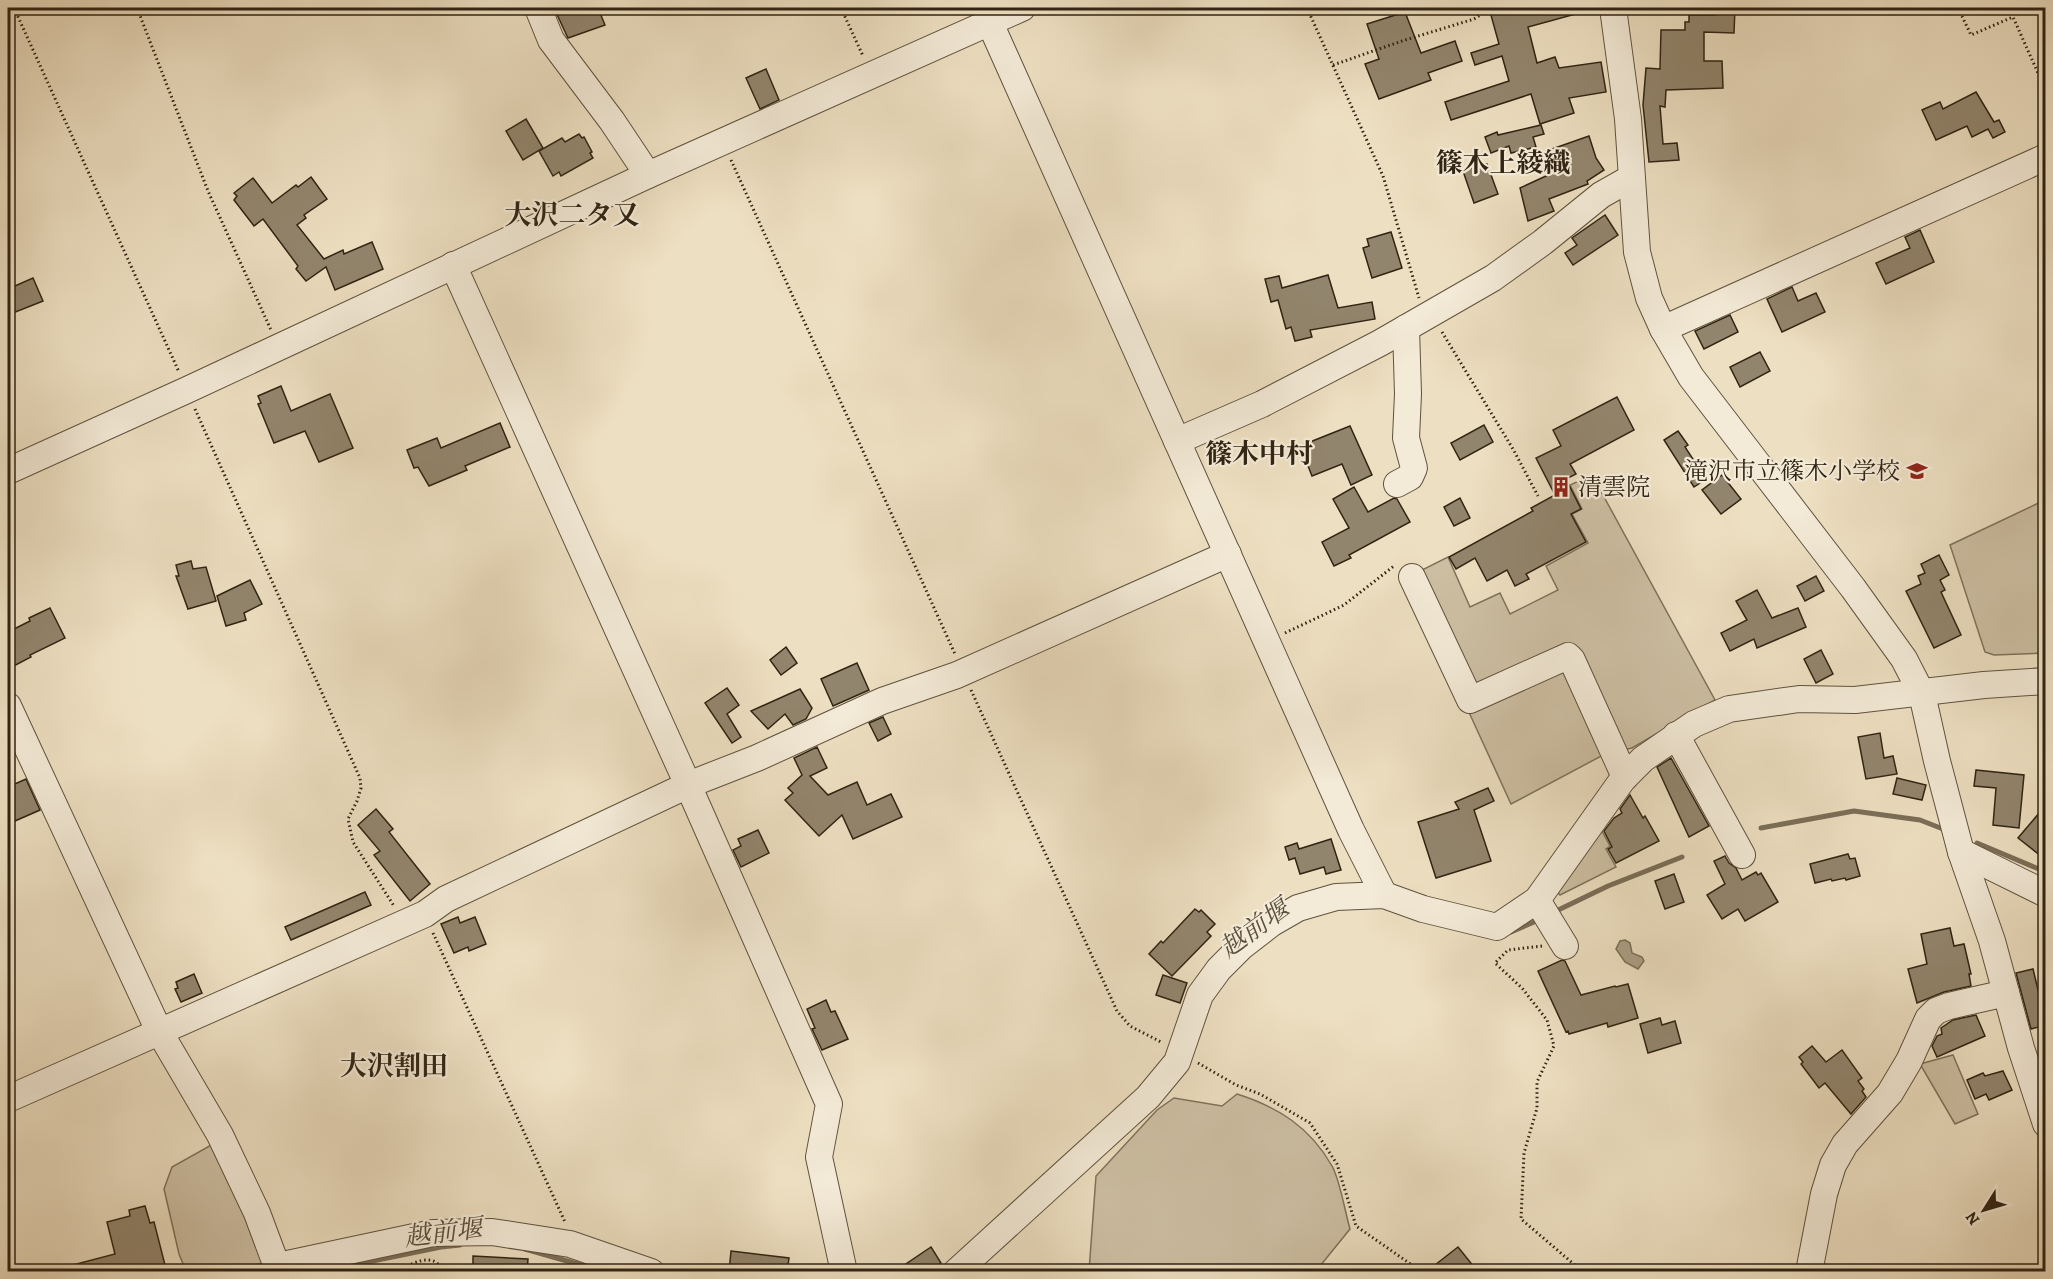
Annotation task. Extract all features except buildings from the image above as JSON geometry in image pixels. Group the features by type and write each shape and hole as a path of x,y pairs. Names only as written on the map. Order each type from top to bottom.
{"street":[{"path":"538,8 551,40 612,121 648,175"},
{"path":"8,471 648,175 990,23 1018,8"},
{"path":"1613,8 1628,119 1637,252 1649,298 1663,329 1691,376 1853,588 1904,659 1922,693 1936,761 1961,852 1992,941 2021,1048 2046,1124"},
{"path":"990,23 1351,830 1384,895"},
{"path":"1663,329 2046,157"},
{"path":"1178,441 1262,404 1421,319 1492,278 1543,242 1601,195 1631,178"},
{"path":"453,265 829,1104 819,1157 844,1272"},
{"path":"1397,484 1410,477 1414,468 1406,438 1408,394 1421,319"},
{"path":"8,1100 415,919 446,899 688,785 757,758 882,701 963,672 1228,554"},
{"path":"1412,576 1470,700 1568,656 1572,660 1625,777"},
{"path":"956,1272 1148,1097 1177,1062 1188,1058 1200,995 1218,969 1241,947 1272,923 1298,908 1336,897 1384,895 1423,909 1497,927 1543,910 1625,777 1643,759 1694,724 1729,710 1799,699 1855,700 1984,685 2046,681"},
{"path":"8,706 159,1031 220,1135 257,1213 279,1269 433,1233 492,1232 570,1244 651,1272"},
{"path":"1676,735 1742,855"},
{"path":"1961,852 2046,894"},
{"path":"1543,910 1564,945"},
{"path":"1809,1272 1824,1194 1833,1166 1845,1144 1890,1093 1909,1061 1928,1019 1936,1011 1949,1006 2006,993"}],"path":[{"path":"14,8 360,778 361,788 348,819 353,842 415,919 565,1223 570,1244"},
{"path":"137,8 208,191 279,347"},
{"path":"841,8 872,74"},
{"path":"1307,8 1383,176 1421,319 1513,449 1538,496"},
{"path":"1333,65 1402,40 1474,19 1482,14 1484,8"},
{"path":"1959,8 1971,35 2013,17 2046,91"},
{"path":"723,142 1117,1011 1130,1026 1236,1085 1260,1094 1310,1123 1337,1164 1356,1226 1422,1272"},
{"path":"1267,641 1344,605 1404,559 1412,576"},
{"path":"1564,945 1508,950 1495,963 1522,988 1547,1020 1554,1046 1537,1082 1537,1107 1524,1153 1521,1219 1583,1272"},
{"path":"395,1272 421,1260 437,1263 442,1268 442,1272"}],"shaded area":[{"path":"1592,475 1715,700 1632,748 1619,751 1572,646 1471,691 1416,573 1448,557 1470,607 1500,593 1510,614 1558,590 1546,566 1588,543 1572,514 1582,509 1570,485"},
{"path":"2045,500 2045,653 1994,655 1985,652 1950,545"},
{"path":"1568,667 1607,753 1511,804 1467,708"},
{"path":"1597,822 1610,846 1606,849 1616,867 1560,895 1554,888"},
{"path":"1625,940 1630,943 1632,953 1642,957 1644,961 1638,969 1625,962 1616,949 1620,941"},
{"path":"1953,1055 1978,1114 1955,1124 1920,1064"},
{"path":"1237,1094 1266,1105 1292,1120 1314,1140 1335,1172 1350,1229 1316,1271 1089,1271 1096,1176 1157,1110 1174,1098 1222,1106"},
{"path":"213,1144 220,1146 263,1263 226,1271 186,1271 179,1254 164,1189 172,1167"}],"waterway":[{"path":"1761,828 1854,811 1920,820 1943,829"},
{"name":"越前堰","path":"1977,843 2046,872"},
{"name":"越前堰","path":"1552,913 1608,886 1682,857"},
{"name":"越前堰","path":"1511,932 1541,919"},
{"name":"越前堰","path":"319,1272 460,1245"},
{"name":"越前堰","path":"525,1249 605,1272"}],"place":[{"name":"滝沢市立篠木小学校","path":"1917,471"},
{"name":"清雲院","path":"1561,487"}],"district":[{"name":"篠木上綾織","path":"1503,163"},
{"name":"大沢二タ又","path":"572,215"},
{"name":"篠木中村","path":"1259,454"},
{"name":"大沢割田","path":"394,1066"}]}
